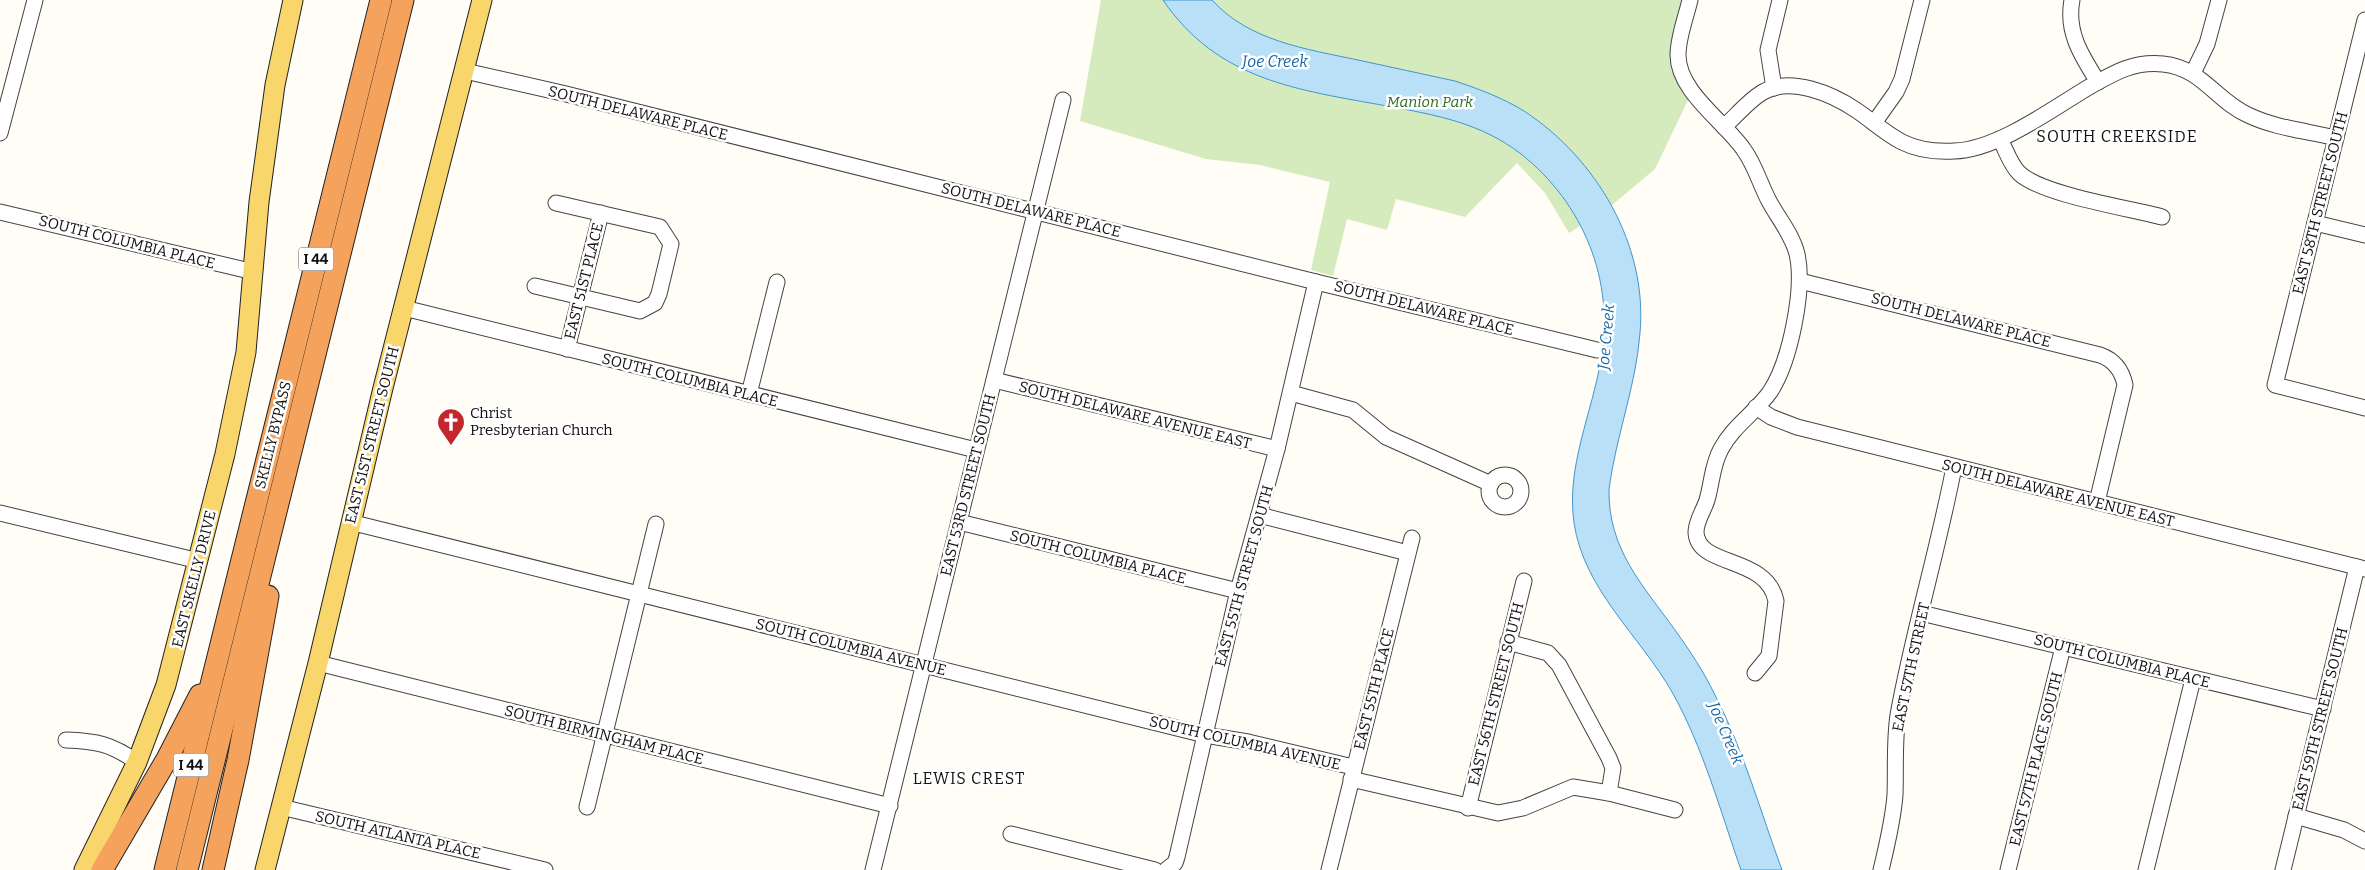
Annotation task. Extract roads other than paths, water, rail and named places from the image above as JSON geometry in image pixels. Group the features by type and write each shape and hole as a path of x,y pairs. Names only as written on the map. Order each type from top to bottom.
{"highway":[{"name":"SKELLY BYPASS","path":"165,870 381,0"},
{"name":"SKELLY BYPASS","path":"187,870 403,0"},
{"path":"213,870 238,760 304,396"},
{"path":"102,870 167,759 217,661"}],"main road":[{"name":"EAST SKELLY DRIVE","path":"84,870 137,762 166,685 199,561 237,405 246,352 259,202 272,104 293,0"},
{"name":"EAST 51ST STREET SOUTH","path":"265,870 318,663 350,522 482,0"}],"street":[{"path":"0,132 35,0"},
{"path":"1690,0 1679,44 1679,61 1684,78 1743,149 1752,163 1769,201 1797,252 1800,281 1799,297 1783,365 1769,393 1736,427 1719,453 1707,500 1696,531 1698,542 1705,550 1759,574 1770,585 1774,593 1776,601 1769,656 1754,674"},
{"path":"1774,88 1768,50 1780,0"},
{"path":"1874,123 1896,92 1902,79 1922,0"},
{"path":"2072,0 2070,26 2073,36 2098,82"},
{"path":"2193,73 2207,44 2219,0"},
{"name":"EAST 58TH STREET SOUTH","path":"2365,20 2360,61 2336,138 2274,385 2365,408"},
{"path":"1724,127 1764,92 1774,88 1801,88 1827,95 1854,109 1903,143 1928,150 1969,150 2000,139 2123,68 2148,63 2179,67 2193,73 2234,107 2248,116 2336,138"},
{"name":"SOUTH DELAWARE PLACE","path":"465,71 566,94 1316,282 1597,350"},
{"name":"EAST 53RD STREET SOUTH","path":"873,870 1062,100"},
{"path":"2000,139 2017,171 2036,184 2065,193 2162,216"},
{"path":"535,286 640,311 655,303 659,294 671,244 660,228 556,202"},
{"name":"SOUTH COLUMBIA PLACE","path":"0,212 254,272"},
{"name":"EAST 51ST PLACE","path":"567,349 601,213"},
{"path":"2315,223 2365,235"},
{"name":"SOUTH DELAWARE PLACE","path":"1800,281 2107,357 2118,367 2124,378 2124,396 2097,502"},
{"path":"749,394 777,282"},
{"name":"EAST 55TH STREET SOUTH","path":"1164,870 1177,857 1238,591 1277,449 1316,282"},
{"name":"SOUTH COLUMBIA PLACE","path":"404,308 976,450"},
{"name":"SOUTH DELAWARE AVENUE EAST","path":"994,380 1277,449"},
{"path":"1291,393 1353,410 1386,437 1491,484"},
{"name":"SOUTH DELAWARE AVENUE EAST","path":"1756,407 1771,417 1797,427 2361,568"},
{"name":"EAST 57TH STREET","path":"1881,870 1891,826 1895,796 1898,719 1921,612 1937,553 1954,467"},
{"path":"0,513 199,561"},
{"path":"1259,515 1400,551"},
{"name":"SOUTH COLUMBIA AVENUE","path":"350,522 1205,735 1248,742 1468,808 1498,813 1509,811 1523,808 1573,787 1609,793 1675,810"},
{"name":"SOUTH COLUMBIA PLACE","path":"959,522 1238,591"},
{"path":"587,807 656,524"},
{"name":"EAST 55TH PLACE","path":"1329,870 1412,538"},
{"name":"EAST 59TH STREET SOUTH","path":"2283,870 2322,709 2361,568"},
{"name":"EAST 56TH STREET SOUTH","path":"1468,808 1524,580"},
{"name":"SOUTH COLUMBIA PLACE","path":"1921,612 2322,709"},
{"path":"1508,642 1548,653 1559,665 1611,763 1613,779 1609,793"},
{"name":"EAST 57TH PLACE SOUTH","path":"2008,870 2064,647"},
{"name":"SOUTH BIRMINGHAM PLACE","path":"318,663 890,806"},
{"path":"2146,870 2193,679"},
{"path":"66,740 95,741 110,746 137,762"},
{"name":"SOUTH ATLANTA PLACE","path":"280,808 545,870"},
{"path":"2296,816 2344,830 2365,841"},
{"path":"1011,834 1102,864 1164,870"}],"water":[{"name":"Joe Creek","path":"1163,0 1212,0 1243,25 1279,41 1318,52 1455,81 1491,94 1524,111 1550,130 1574,153 1594,179 1612,207 1626,236 1635,268 1640,300 1638,353 1609,489 1610,510 1614,530 1629,565 1691,654 1715,695 1743,759 1782,870 1741,870 1702,757 1683,713 1659,671 1601,591 1589,570 1580,547 1574,523 1572,502 1581,440 1601,359 1604,330 1603,301 1598,272 1590,245 1562,196 1543,174 1521,154 1506,143 1474,128 1423,113 1292,87 1235,65 1209,48 1185,27"}],"place":[{"name":"Christ Presbyterian Church","path":"451,446"}],"district":[{"name":"SOUTH CREEKSIDE","path":"2117,136"},
{"name":"LEWIS CREST","path":"969,778"}],"park label":[{"name":"Manion Park","path":"1430,102"}]}
